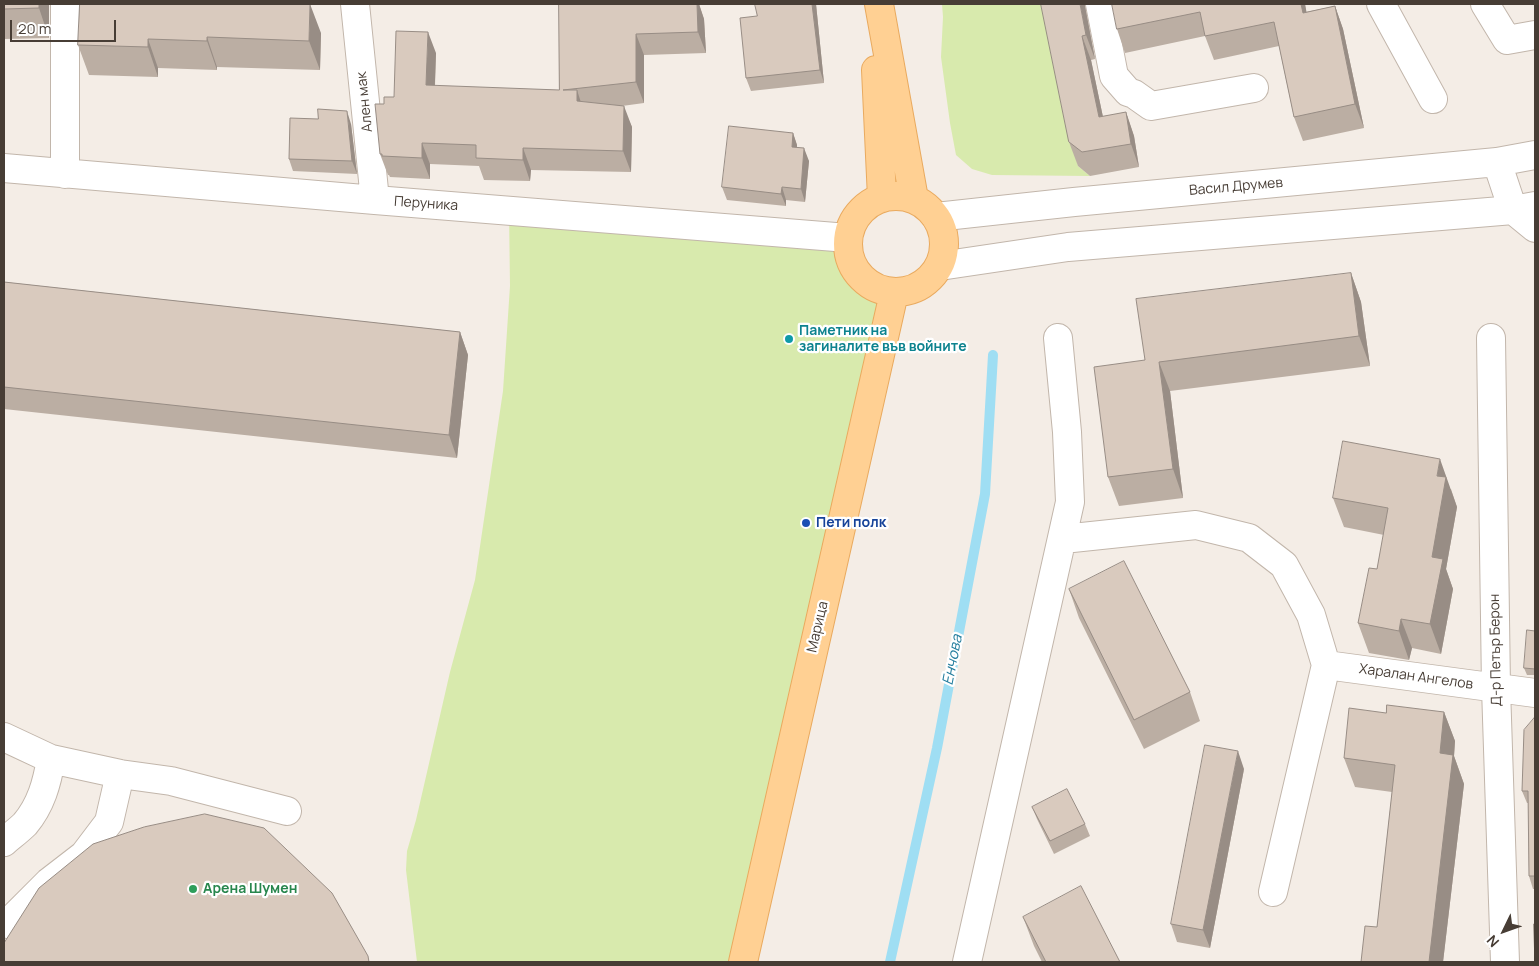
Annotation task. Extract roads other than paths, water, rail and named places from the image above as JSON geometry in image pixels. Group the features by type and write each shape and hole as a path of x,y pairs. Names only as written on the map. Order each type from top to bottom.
{"main road":[{"path":"874,4 882,198"},
{"path":"879,4 914,199"},
{"path":"898,196 914,199 936,217 942,228 944,253 940,266 932,277 921,286 908,292 894,293 881,290 869,284 859,275 852,264 848,251 848,238 852,224 869,203 882,198 898,196"},
{"name":"Марица","path":"744,962 894,293"}],"street":[{"path":"65,4 65,174"},
{"name":"Ален мак","path":"354,4 375,200"},
{"path":"1100,4 1114,76 1128,92 1151,106 1254,88"},
{"path":"1380,4 1433,99"},
{"path":"1485,4 1507,40 1535,35"},
{"name":"Васил Друмев","path":"936,217 1497,162 1535,155"},
{"path":"1497,162 1535,228"},
{"name":"Перуника","path":"4,168 848,238"},
{"path":"940,266 1068,247 1524,208"},
{"path":"967,962 1070,502 1067,432 1058,338"},
{"name":"Д-р Петър Берон","path":"1491,338 1496,688 1505,962"},
{"path":"1063,539 1196,525 1249,538 1284,565 1311,615 1326,665 1273,892"},
{"name":"Харалан Ангелов","path":"1326,665 1535,693"},
{"path":"4,737 52,759 120,774 171,781 287,811"},
{"path":"4,842 24,824 39,804 47,782 52,759"},
{"path":"7,924 49,882 84,855 109,822 120,774"},
{"path":"974,935 988,962"}],"waterway":[{"name":"Енчова","path":"890,962 937,748 985,494 993,355"}],"place":[{"name":"Паметник на загиналите във войните","path":"789,339"},
{"name":"Пети полк","path":"806,523"},
{"name":"Арена Шумен","path":"193,889"}]}
